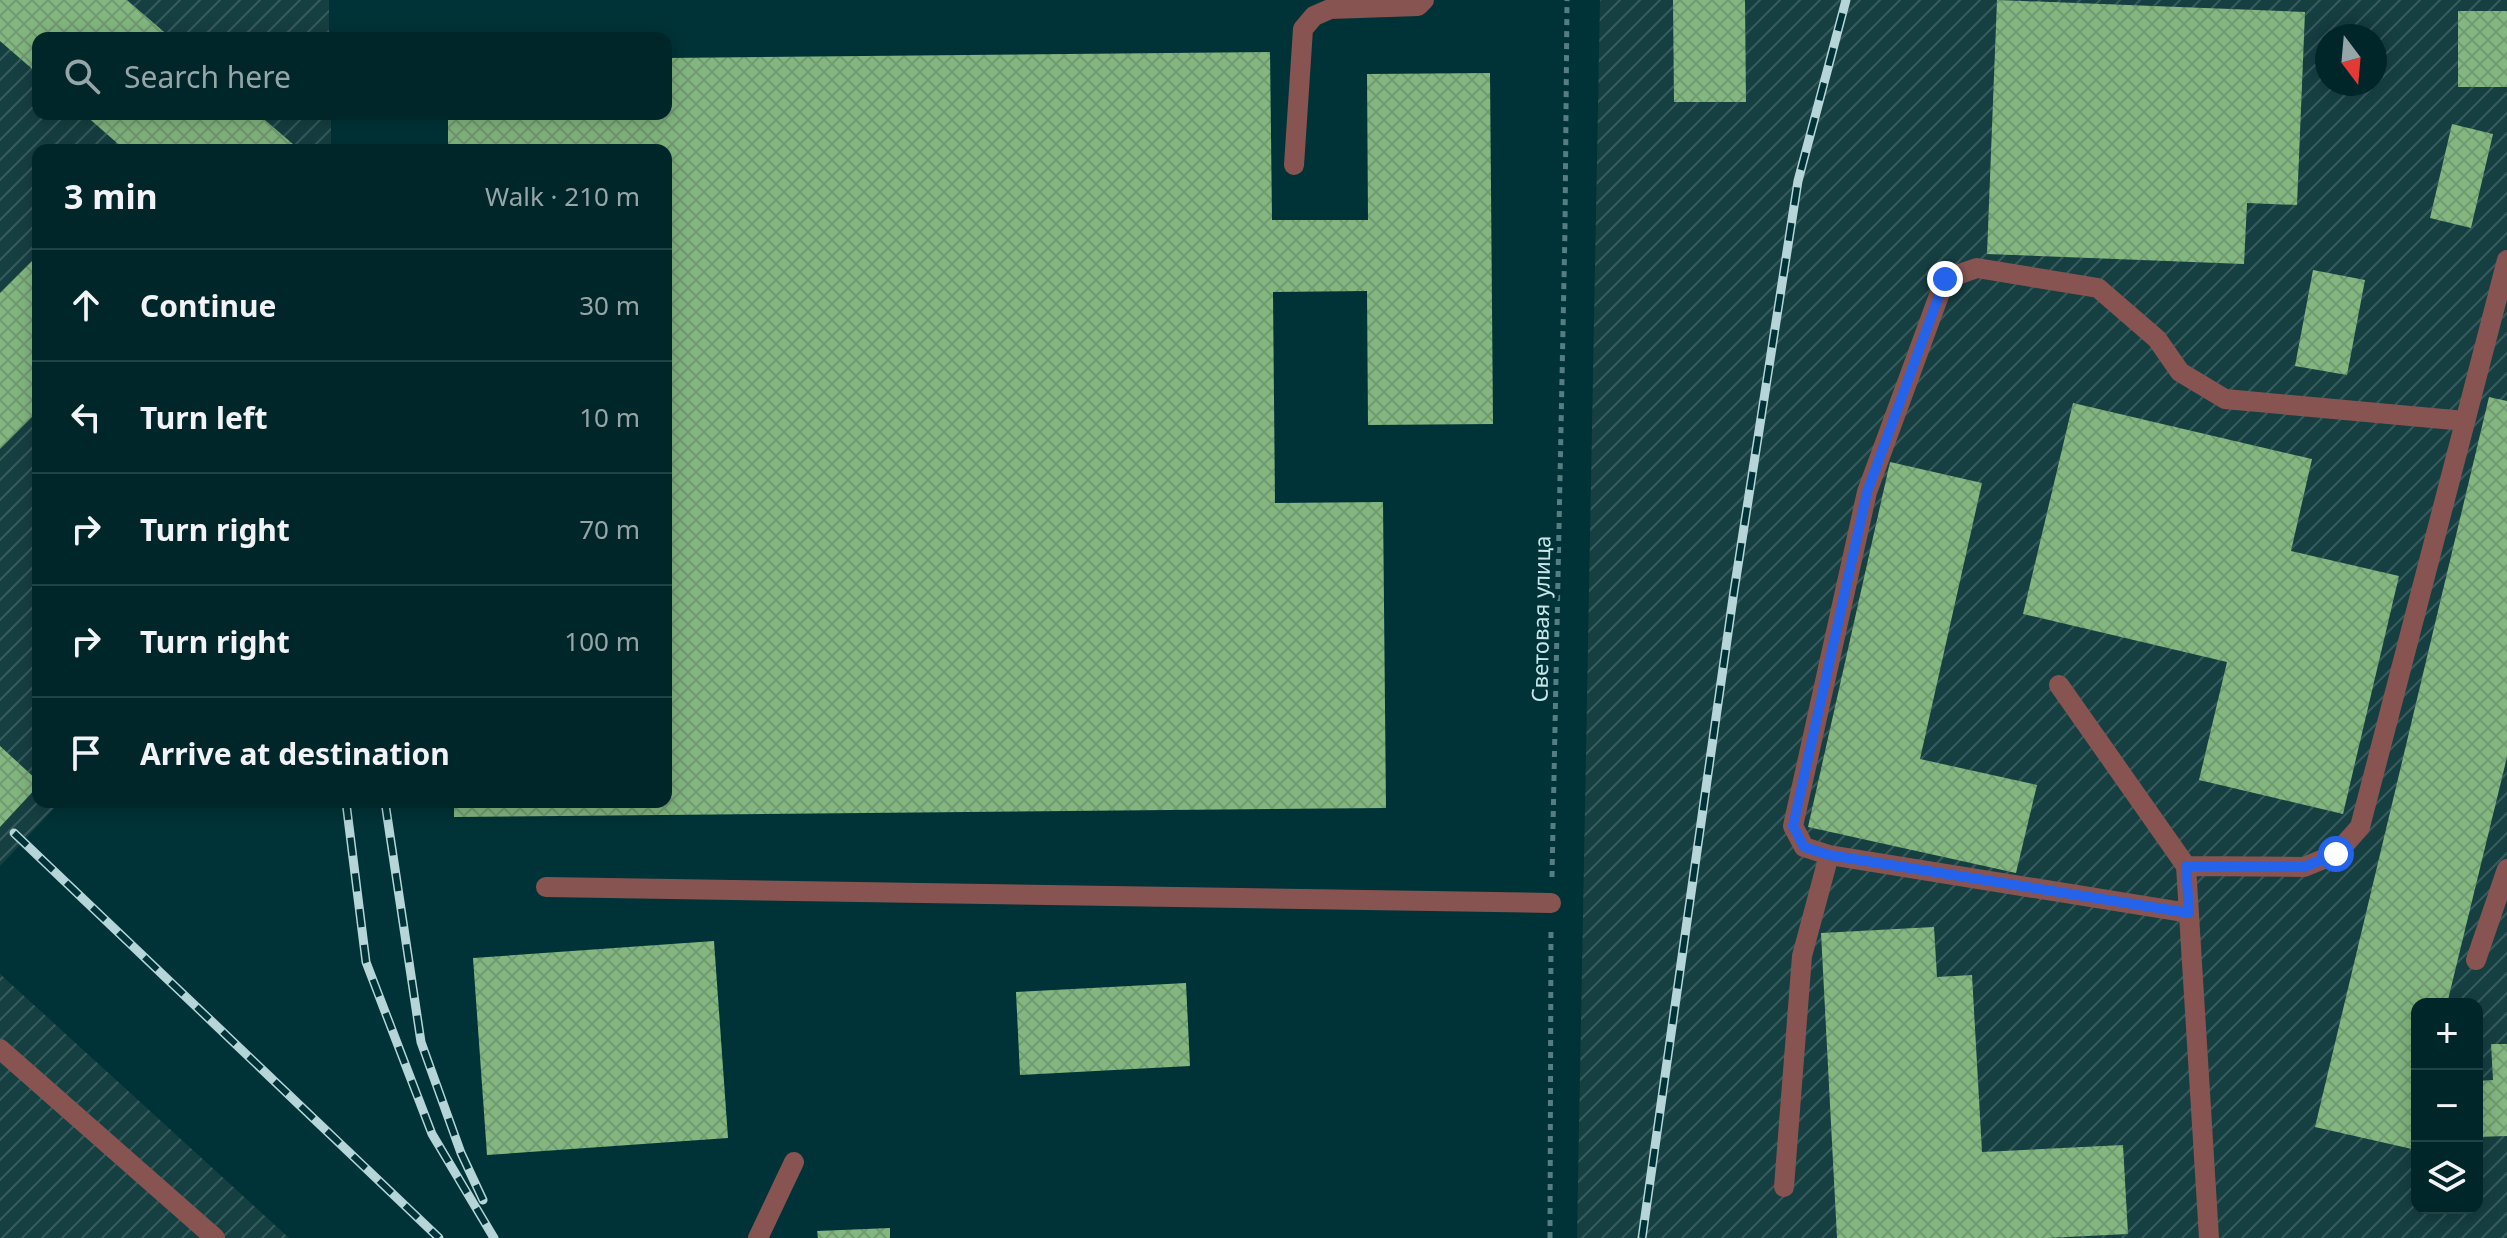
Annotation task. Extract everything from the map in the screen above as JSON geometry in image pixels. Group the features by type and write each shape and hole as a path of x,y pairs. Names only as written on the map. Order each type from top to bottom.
{"street":[{"path":"1294,165 1303,29 1314,16 1330,9 1418,6 1424,0"},
{"path":"2186,866 2304,867 2336,854 2360,827 2507,260"},
{"path":"2189,913 1829,855 1804,847 1793,826 1867,492 1945,279 1977,268 2098,288 2157,339 2180,372 2225,399 2465,421"},
{"path":"2059,685 2186,866 2209,1238"},
{"path":"1784,1187 1802,956 1829,855"},
{"path":"2476,960 2507,869"},
{"path":"546,887 1551,903"},
{"path":"0,1049 215,1238"},
{"path":"758,1238 794,1162"}],"path":[{"name":"Световая улица","path":"1550,1238 1551,903 1567,0"}],"shaded area":[{"path":"0,0 329,0 329,32 32,32 32,120 331,120 331,144 32,144 32,808 54,808 0,866"},
{"path":"1600,0 2507,0 2507,1238 1577,1238"},
{"path":"0,974 289,1238 0,1238"}],"building":[{"path":"0,0 127,0 164,32 32,32 32,69 0,41"},
{"path":"1673,0 1745,0 1746,102 1674,102"},
{"path":"1997,0 2305,12 2297,205 2247,203 2244,264 1987,254"},
{"path":"2458,11 2507,11 2507,87 2458,87"},
{"path":"1270,52 1272,220 1368,220 1367,74 1490,73 1493,424 1368,425 1367,291 1273,292 1275,503 1383,502 1386,808 454,817 454,808 672,808 672,144 448,144 448,120 672,120 672,58"},
{"path":"91,120 265,120 293,144 118,144"},
{"path":"2452,124 2493,134 2471,228 2430,218"},
{"path":"32,261 32,417 0,449 0,293"},
{"path":"2313,270 2365,280 2347,375 2295,366"},
{"path":"2489,397 2507,401 2507,757 2448,998 2411,998 2411,1149 2315,1127"},
{"path":"2073,403 2312,459 2291,551 2399,576 2343,814 2199,780 2227,662 2023,614"},
{"path":"1890,462 1982,483 1920,759 2037,785 2016,873 1808,827"},
{"path":"0,746 32,775 32,792 0,827"},
{"path":"1934,927 1937,977 1972,975 1982,1152 2123,1145 2128,1234 2047,1238 1837,1238 1821,933"},
{"path":"714,941 728,1138 487,1155 473,958"},
{"path":"1186,983 1190,1066 1020,1075 1016,992"},
{"path":"2491,1044 2507,1044 2507,1136 2483,1137 2483,1081 2493,1080"},
{"path":"890,1228 890,1238 818,1238 817,1231"}],"railway":[{"path":"1642,1238 1734,591 1798,181 1846,0"},
{"path":"347,808 366,962 432,1134 494,1238"},
{"path":"386,808 421,1042 461,1153 483,1200"},
{"path":"14,833 439,1238"}],"route":[{"path":"1945,279 1867,492 1793,826 1804,847 1829,855 2189,913 2186,866 2304,867 2336,854"}]}
